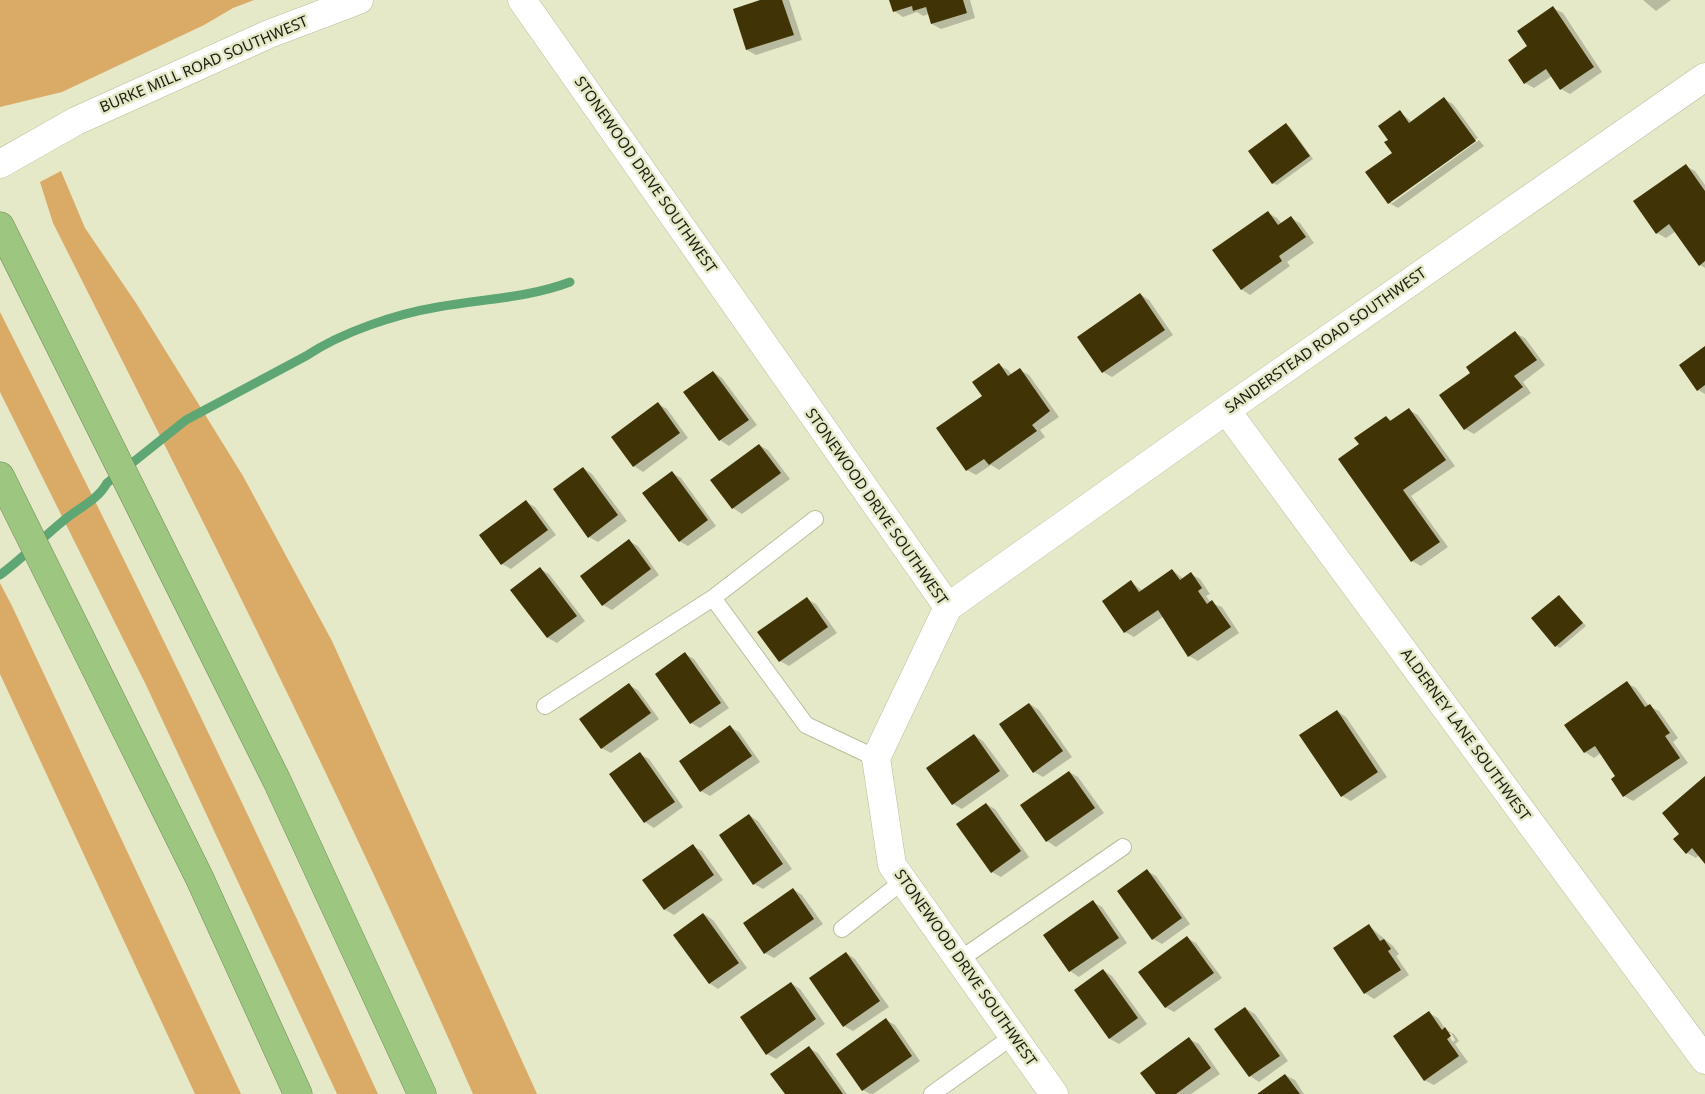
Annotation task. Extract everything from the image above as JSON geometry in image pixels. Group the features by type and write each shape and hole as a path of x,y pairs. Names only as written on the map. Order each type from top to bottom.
{"highway":[{"path":"0,226 277,781 422,1094"},
{"path":"0,476 199,877 298,1094"}],"street":[{"name":"BURKE MILL ROAD SOUTHWEST","path":"0,164 76,121 269,34 360,0"},
{"name":"STONEWOOD DRIVE SOUTHWEST","path":"522,0 948,607 876,758 892,865 1054,1094"},
{"name":"SANDERSTEAD ROAD SOUTHWEST","path":"948,607 1226,410 1705,76"},
{"name":"ALDERNEY LANE SOUTHWEST","path":"1226,410 1705,1060"}],"lane":[{"path":"546,706 713,598 815,519"},
{"path":"713,598 806,724 876,758"},
{"path":"959,960 1123,847"},
{"path":"842,929 903,881"},
{"path":"932,1094 1013,1036"}],"shaded area":[{"path":"0,0 254,0 233,8 204,25 62,92 0,107"},
{"path":"61,171 85,228 136,303 243,476 332,641 537,1094 473,1094 424,983 322,764 216,547 53,223 40,182"},
{"path":"0,312 193,701 287,897 378,1094 337,1094 146,685 0,392"},
{"path":"0,583 241,1094 195,1094 0,674"}],"building":[{"path":"760,0 782,0 794,35 746,50 733,9"},
{"path":"889,0 963,0 967,13 931,24 926,7 913,11 912,6 893,12"},
{"path":"1553,6 1594,67 1560,90 1546,69 1524,84 1508,60 1527,46 1517,31"},
{"path":"1444,97 1476,141 1388,204 1365,172 1392,153 1384,142 1388,140 1378,126 1400,110 1409,123"},
{"path":"1286,123 1310,156 1272,184 1248,151"},
{"path":"1686,164 1705,191 1705,261 1699,266 1669,224 1656,234 1633,201"},
{"path":"1268,211 1278,225 1291,216 1306,237 1279,256 1282,261 1241,290 1212,250"},
{"path":"1140,293 1165,330 1102,373 1077,337"},
{"path":"1515,331 1537,360 1514,376 1523,387 1464,430 1439,395 1470,373 1466,367"},
{"path":"1705,346 1705,385 1697,391 1679,365"},
{"path":"999,363 1008,376 1020,368 1050,411 1032,425 1037,431 989,465 984,459 966,471 936,428 982,396 972,382"},
{"path":"713,371 749,420 719,441 683,392"},
{"path":"658,402 680,433 633,467 611,437"},
{"path":"1409,408 1446,460 1403,490 1440,542 1411,562 1338,459 1359,444 1354,438 1386,416 1390,421"},
{"path":"759,444 781,473 732,509 710,480"},
{"path":"583,467 618,515 588,538 553,489"},
{"path":"672,471 708,520 679,542 642,493"},
{"path":"526,500 548,530 501,565 479,535"},
{"path":"629,539 651,569 602,606 580,576"},
{"path":"540,567 577,616 547,638 510,590"},
{"path":"1172,569 1180,580 1191,572 1202,588 1198,591 1207,604 1212,600 1231,627 1188,657 1158,610 1124,633 1102,601 1131,580 1139,592"},
{"path":"1559,595 1583,623 1555,647 1531,618"},
{"path":"807,597 828,627 779,662 757,632"},
{"path":"685,652 721,703 690,724 655,674"},
{"path":"1627,681 1645,707 1650,704 1670,733 1665,736 1680,758 1623,797 1611,779 1615,776 1595,746 1584,753 1564,725"},
{"path":"629,683 651,713 601,749 579,719"},
{"path":"1029,703 1063,751 1033,773 999,724"},
{"path":"1337,710 1378,772 1341,797 1299,735"},
{"path":"730,725 752,756 700,792 679,761"},
{"path":"974,734 1000,771 952,805 926,768"},
{"path":"640,752 675,802 644,823 609,774"},
{"path":"1069,771 1095,808 1046,842 1020,805"},
{"path":"1705,776 1705,864 1692,848 1686,854 1673,839 1679,834 1662,813"},
{"path":"986,803 1021,851 991,873 956,824"},
{"path":"749,814 783,864 753,885 719,835"},
{"path":"693,844 714,875 664,910 642,880"},
{"path":"1147,869 1182,918 1152,940 1117,891"},
{"path":"793,888 814,919 764,954 743,923"},
{"path":"1093,900 1119,938 1069,972 1043,935"},
{"path":"703,913 739,963 709,984 673,935"},
{"path":"1369,924 1380,941 1384,939 1391,949 1388,951 1401,970 1364,994 1333,948"},
{"path":"1187,936 1214,973 1165,1008 1138,972"},
{"path":"846,952 880,1001 843,1027 809,978"},
{"path":"1103,969 1138,1018 1109,1039 1074,990"},
{"path":"791,982 816,1019 766,1055 740,1017"},
{"path":"1245,1007 1280,1056 1249,1077 1214,1029"},
{"path":"1429,1011 1442,1030 1445,1027 1451,1036 1447,1039 1459,1056 1424,1081 1393,1036"},
{"path":"886,1018 912,1056 862,1091 836,1054"},
{"path":"1189,1037 1211,1068 1176,1094 1156,1094 1140,1073"},
{"path":"809,1046 843,1094 785,1094 770,1074"},
{"path":"1285,1074 1300,1094 1257,1094"}],"waterway":[{"path":"0,575 63,521 93,500 107,483 186,420 320,347 370,325 405,314 438,307 538,292 570,282"}]}
